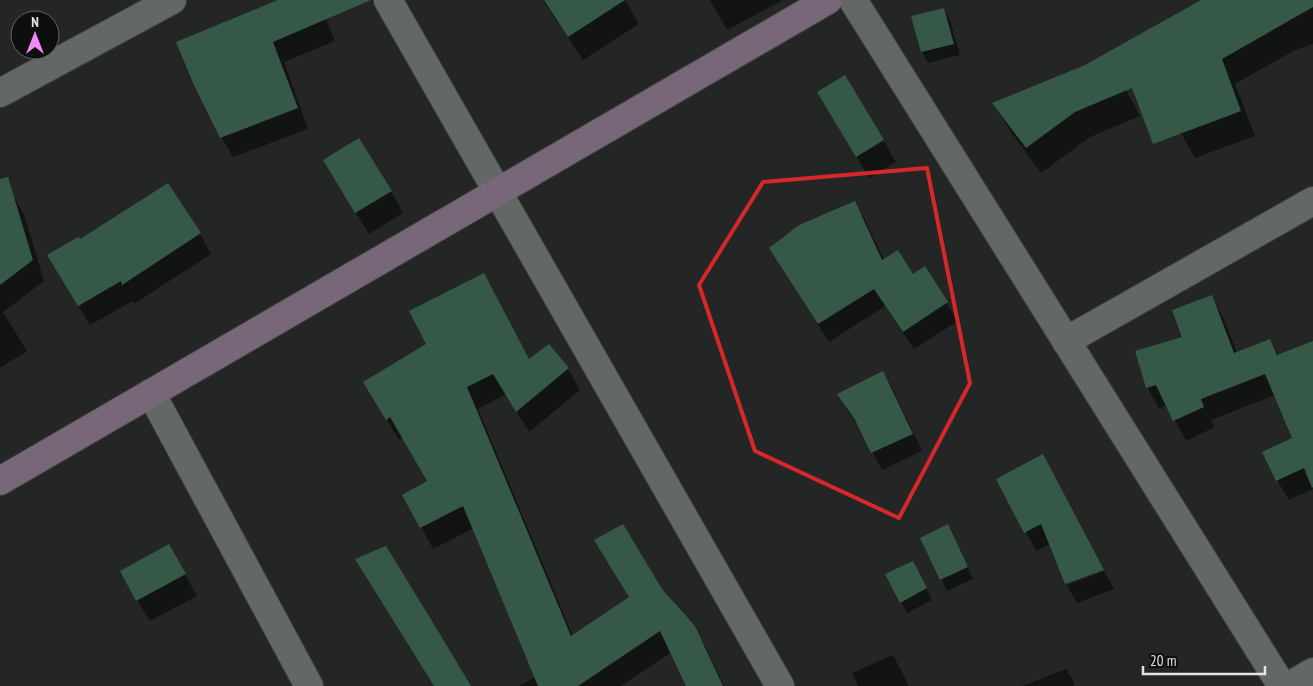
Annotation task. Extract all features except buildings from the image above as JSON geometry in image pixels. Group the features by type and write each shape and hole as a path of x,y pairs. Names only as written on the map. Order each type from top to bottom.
{"street":[{"path":"0,93 172,0"},
{"path":"388,0 780,686"},
{"path":"0,481 828,0"},
{"path":"852,0 1282,686"},
{"path":"1066,341 1313,201"},
{"path":"151,393 309,686"},
{"path":"1289,686 1313,672"}],"highlighted area":[{"path":"927,168 970,383 899,518 755,451 699,285 763,182"}]}
